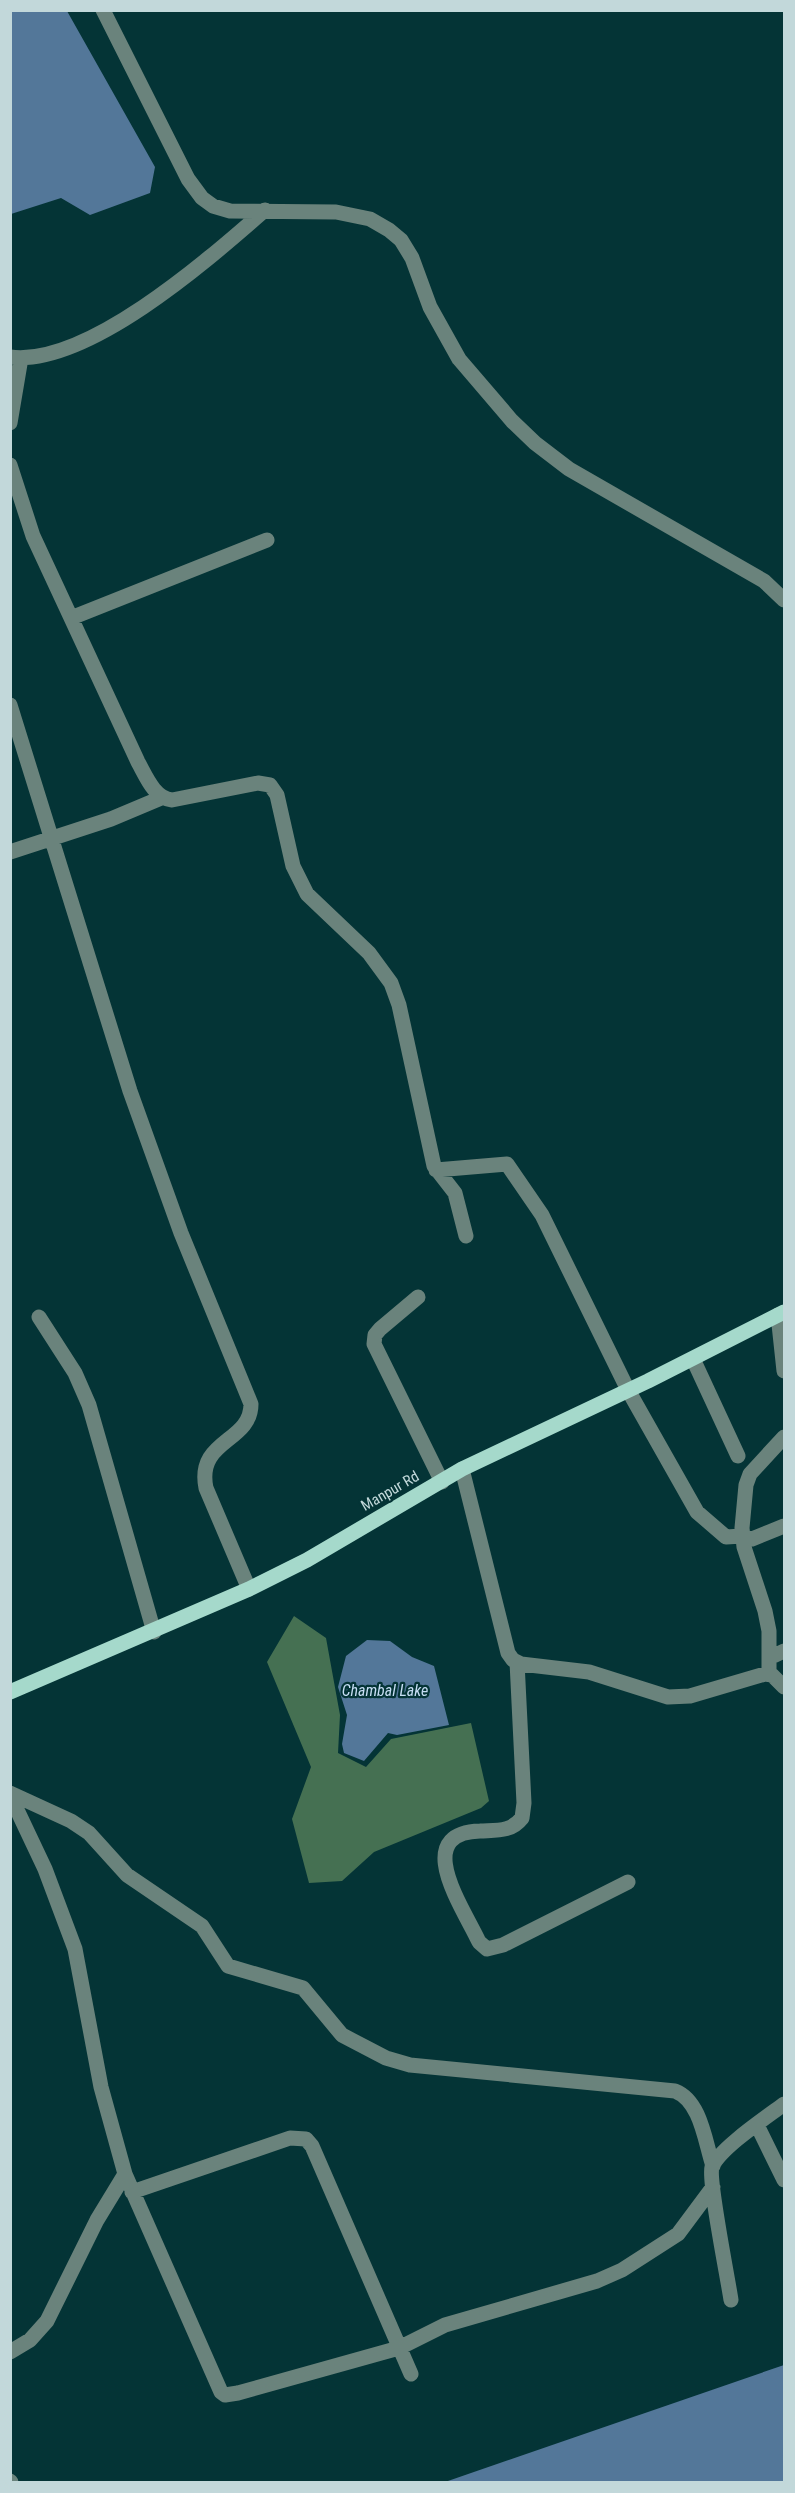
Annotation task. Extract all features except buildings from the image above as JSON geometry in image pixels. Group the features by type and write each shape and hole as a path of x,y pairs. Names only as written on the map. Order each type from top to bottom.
{"main road":[{"name":"Manpur Rd","path":"10,1692 154,1632 249,1589 307,1560 442,1482 462,1468 693,1359 781,1314"}],"street":[{"path":"103,10 188,179 202,198 213,206 230,211 336,213 370,219 389,230 401,240 412,258 430,307 459,359 512,421 535,443 569,469 764,581 784,600"},
{"path":"10,423 16,357 42,356 64,349 117,322 193,273 265,210"},
{"path":"10,465 33,536 138,762 161,798"},
{"path":"71,618 267,540"},
{"path":"10,705 130,1091 181,1233 251,1404 249,1419 206,1462 203,1475 206,1488 249,1589"},
{"path":"10,852 50,837 111,819 161,798 172,800 258,783 270,785 274,790 293,866 307,894 369,953 391,983 399,1005 436,1170 455,1193 466,1236"},
{"path":"436,1170 507,1164 542,1215 628,1390 697,1512 726,1538 742,1536 752,1539 784,1526"},
{"path":"418,1297 380,1329 373,1339 442,1482"},
{"path":"781,1314 784,1371"},
{"path":"39,1317 75,1373 90,1405 154,1632"},
{"path":"693,1359 738,1456"},
{"path":"784,1437 748,1478 742,1536 765,1611 769,1674 784,1687"},
{"path":"462,1468 508,1653 517,1662 589,1672 668,1697 690,1696 769,1674"},
{"path":"769,1658 784,1651"},
{"path":"517,1662 524,1803 522,1818 507,1829 461,1834 448,1844 443,1858 448,1876 479,1942 487,1949 503,1945 628,1882"},
{"path":"10,1794 71,1821 88,1833 127,1875 201,1926 219,1956 228,1966 303,1988 342,2035 386,2058 410,2065 675,2091 684,2095 694,2108 713,2166 713,2187 731,2300"},
{"path":"10,1794 45,1869 75,1949 101,2087 125,2174 221,2392 225,2395 399,2348 445,2325 575,2289 622,2270 678,2234 713,2187"},
{"path":"713,2166 725,2151 784,2104"},
{"path":"757,2125 784,2180"},
{"path":"132,2192 290,2138 306,2139 312,2146 411,2374"},
{"path":"10,2352 30,2340 47,2321 101,2212 125,2174"}],"green space":[{"path":"294,1616 326,1638 340,1715 338,1753 366,1767 391,1739 471,1723 489,1801 481,1808 374,1852 342,1881 309,1883 292,1819 311,1767 267,1662"}],"water":[{"path":"11,10 67,11 155,167 150,193 90,215 61,198 11,214"},
{"name":"Chambal Lake","path":"367,1640 390,1641 412,1657 434,1666 449,1725 397,1735 388,1733 364,1761 344,1753 342,1744 347,1715 338,1687 346,1656"},
{"path":"784,2365 784,2482 445,2482"}]}
